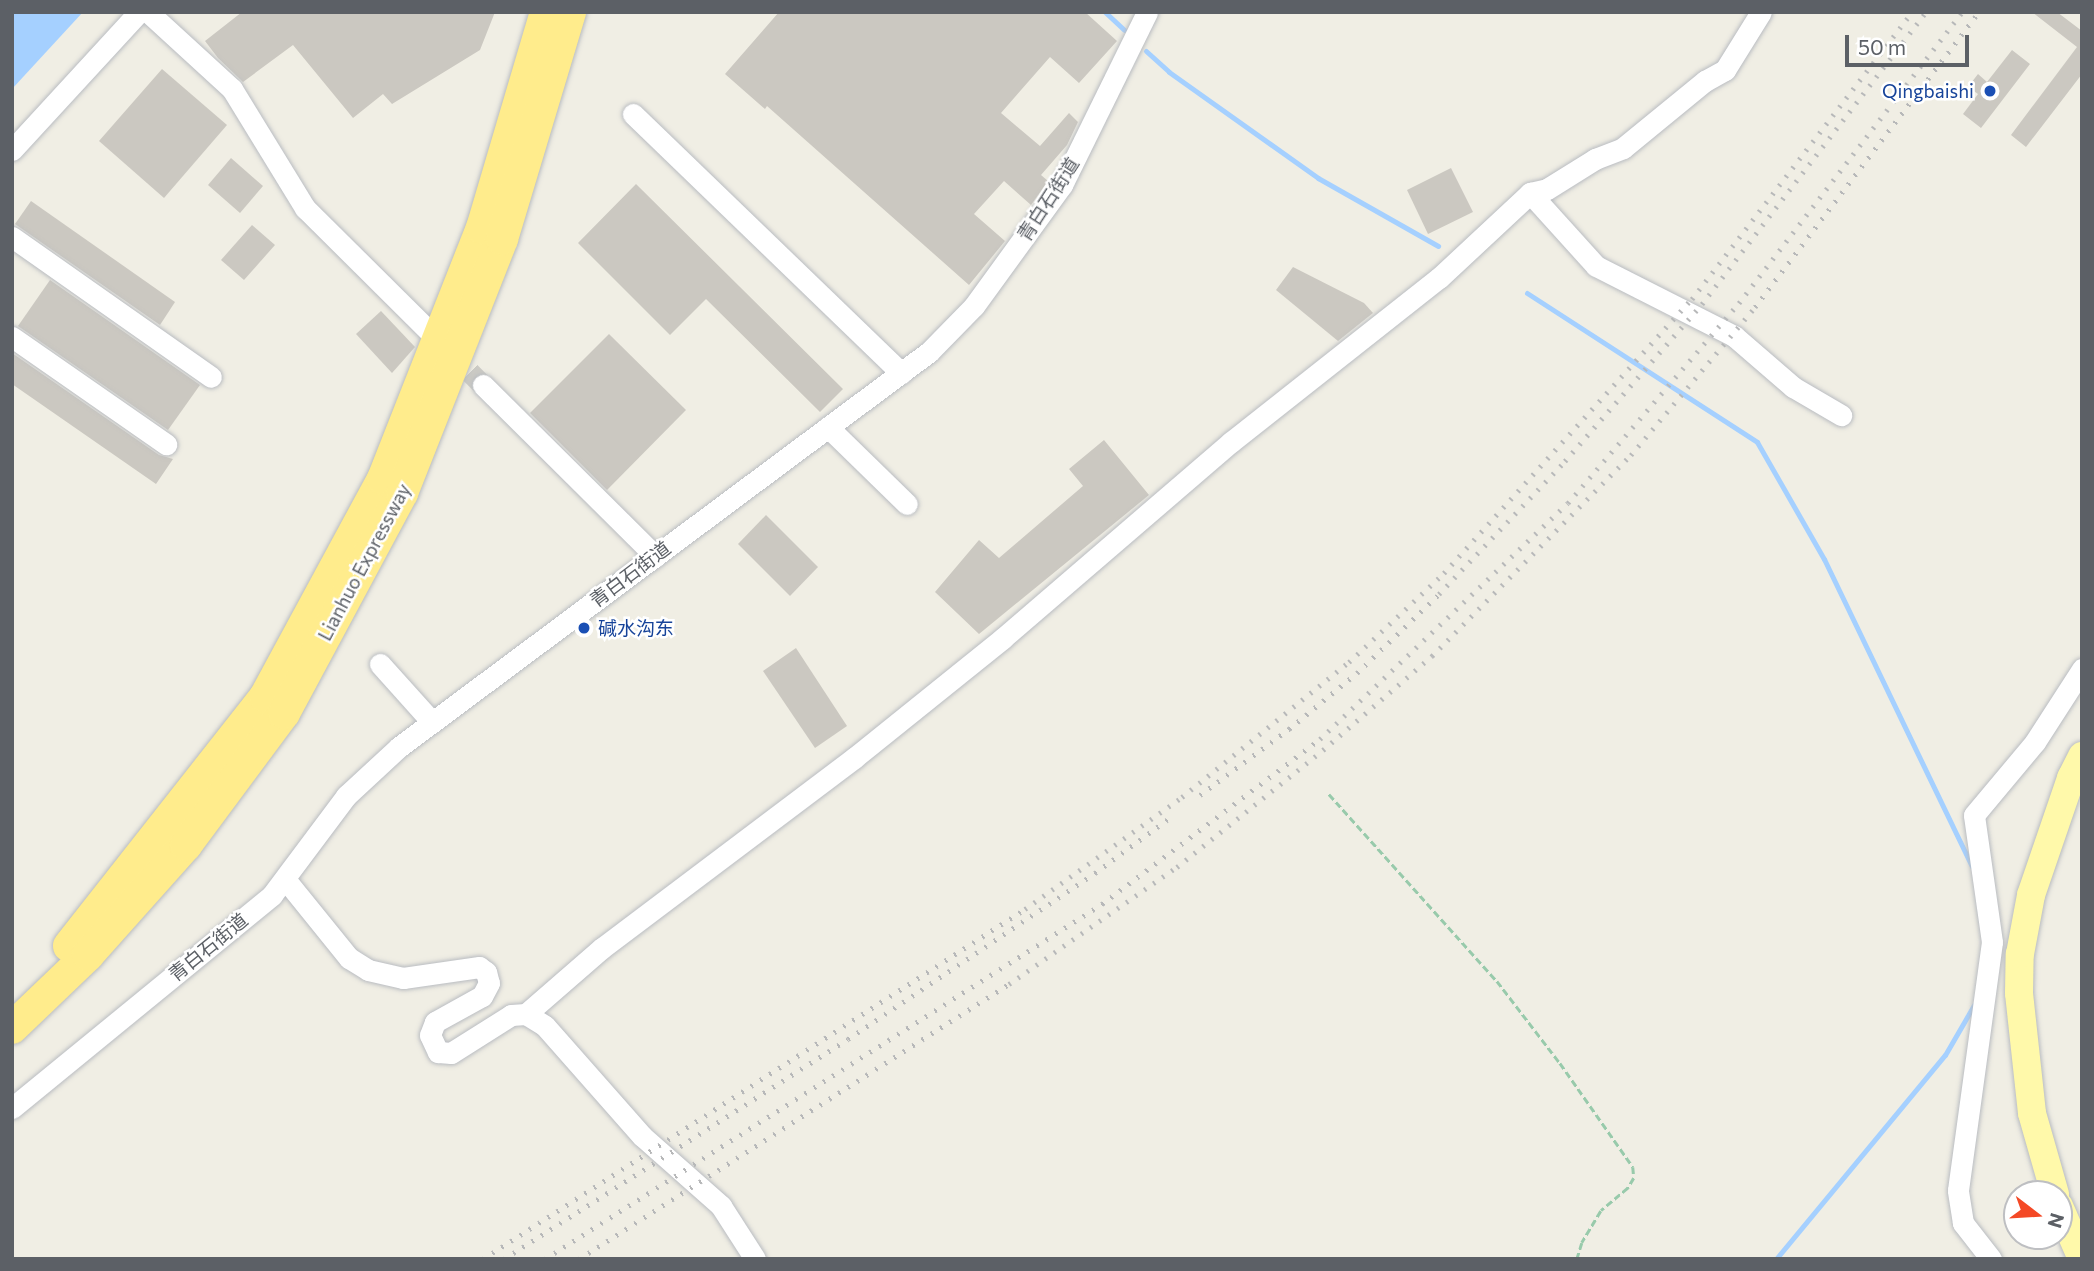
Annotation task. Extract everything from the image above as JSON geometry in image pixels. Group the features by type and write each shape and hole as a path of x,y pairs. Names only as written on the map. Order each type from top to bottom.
{"highway":[{"name":"Lianhuo Expressway","path":"12,999 73,942 265,697 383,479 482,228 545,12"},
{"name":"Lianhuo Expressway","path":"12,1028 88,955 186,845 284,713 402,493 502,239 570,12"}],"main road":[{"path":"2051,1180 2032,1113 2019,993 2020,954 2031,895 2071,778 2082,756"},
{"path":"2073,1238 2082,1259"}],"street":[{"path":"12,150 139,12"},
{"path":"148,12 232,89 306,208 429,331"},
{"name":"青白石街道","path":"12,1108 272,895 346,796 399,747 929,352 974,306 1062,185 1147,12"},
{"path":"526,1014 602,948 854,758 1003,638 1231,442 1438,278 1530,193 1547,189 1595,159 1623,148 1705,81 1725,70 1761,12"},
{"path":"633,114 901,373"},
{"path":"1530,193 1597,266 1734,336 1793,387 1841,415"},
{"path":"12,237 211,377"},
{"path":"12,337 166,444"},
{"path":"483,385 655,556"},
{"path":"828,427 907,504"},
{"path":"380,664 432,722"},
{"path":"1991,1259 1963,1223 1958,1190 1992,942 1974,815 2035,742 2082,669"},
{"path":"285,878 349,958 368,971 403,978 479,967 486,972 489,983 482,996 435,1022 430,1035 438,1052 451,1053 511,1015 526,1014 545,1026 642,1136 721,1206 755,1259"}],"path":[{"path":"1329,794 1497,981 1560,1063 1633,1167 1634,1178 1628,1188 1601,1211 1582,1243 1577,1259"}],"water":[{"path":"12,12 83,12 12,89"}],"building":[{"path":"242,12 495,12 480,50 392,104 383,94 353,118 293,45 243,82 205,41"},
{"path":"779,12 1085,12 1117,41 1079,83 1050,57 1001,113 1040,146 1069,113 1078,122 1067,145 1041,175 1048,181 1031,205 1004,181 974,214 1005,241 969,285 767,106 765,109 725,74"},
{"path":"2032,12 2057,12 2082,31 2082,74 2026,147 2011,135 2077,47"},
{"path":"2012,50 2030,64 1981,128 1963,114 1978,94 1968,87 1978,74 1987,82"},
{"path":"162,69 227,125 164,198 99,141"},
{"path":"231,158 263,186 240,213 208,185"},
{"path":"1451,168 1473,212 1428,234 1407,190"},
{"path":"636,184 843,389 820,412 706,299 670,335 578,243"},
{"path":"31,201 175,302 160,325 15,224"},
{"path":"252,225 275,245 244,280 221,260"},
{"path":"1293,267 1364,303 1373,313 1338,341 1276,290"},
{"path":"50,280 200,385 168,430 18,326"},
{"path":"381,311 415,347 392,373 356,334"},
{"path":"609,334 686,410 607,490 530,413"},
{"path":"12,353 159,455 173,459 156,484 12,384"},
{"path":"1104,440 1149,495 979,634 935,592 979,540 999,558 1083,486 1069,469"},
{"path":"766,515 818,567 790,596 738,544"},
{"path":"796,648 847,726 815,748 763,671"}],"waterway":[{"path":"1105,12 1124,30"},
{"path":"1146,51 1169,72 1318,178 1438,246"},
{"path":"1527,293 1757,442 1824,559 1972,866"},
{"path":"1776,1259 1945,1055 1974,1005"}],"tunnel":[{"path":"448,350 483,385"}],"railway":[{"path":"483,1259 1025,909 1182,797 1349,662 1444,573 1692,299 1912,12"},
{"path":"1200,795 1289,729 1357,673 1439,594 1565,461 1702,304 1926,12"},
{"path":"545,1259 1102,904 1320,739 1568,503 1739,303 1962,12"},
{"path":"579,1259 1009,984 1177,867 1323,750 1432,656 1631,455 1755,307 1979,12"},
{"path":"504,1259 848,1039 1095,873 1172,816"}],"place":[{"name":"Qingbaishi","path":"1990,91"},
{"name":"碱水沟东","path":"584,628"}]}
